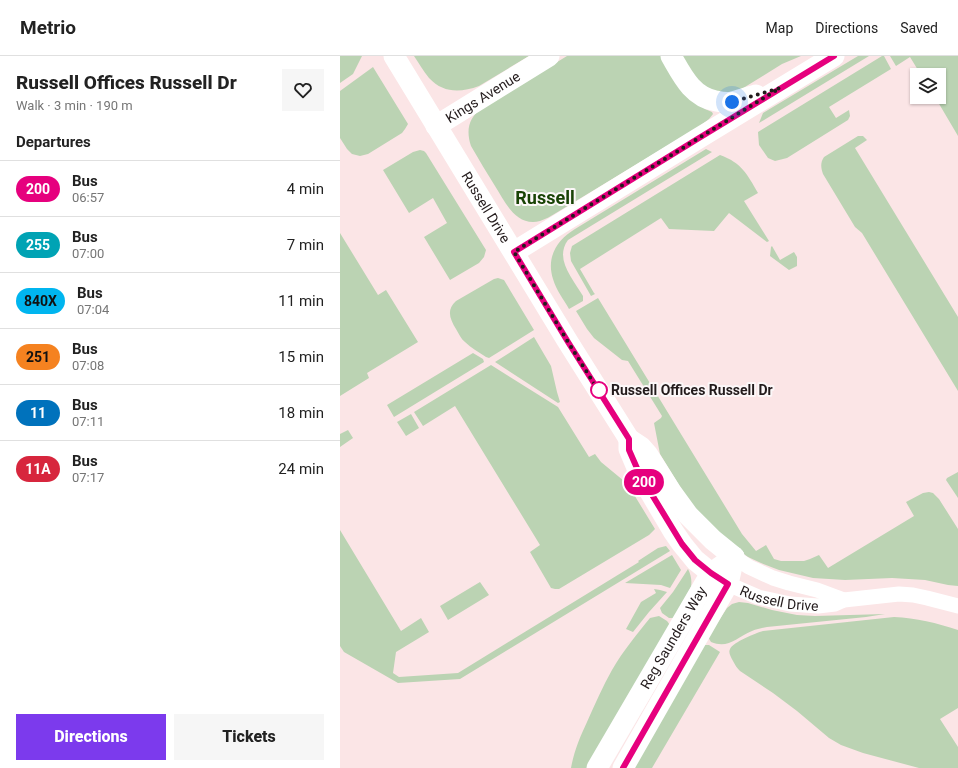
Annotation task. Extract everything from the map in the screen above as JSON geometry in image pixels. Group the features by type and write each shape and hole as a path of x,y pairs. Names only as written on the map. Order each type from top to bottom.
{"street":[{"name":"Russell Drive","path":"394,56 568,342 629,439 641,447 648,455 688,515 713,540 749,567 773,578 817,590 844,600"},
{"name":"Kings Avenue","path":"436,126 549,56"},
{"path":"671,56 691,88 698,94 710,100 732,102 780,88"},
{"path":"514,252 834,56"},
{"name":"Russell Drive","path":"629,439 629,450 640,475 673,531 695,560 719,579 758,597 790,604 818,606 835,604 844,600 899,594 913,595 958,606"},
{"name":"Reg Saunders Way","path":"598,768 734,557"},
{"name":"Reg Saunders Way","path":"623,768 719,579"}],"green space":[{"path":"340,56 362,56 353,74 340,83"},
{"path":"414,56 529,56 479,86 465,90 452,90 440,87 434,83"},
{"path":"567,56 663,56 705,109 713,114 700,126 550,216 540,221 532,222 518,217 507,206 471,146 469,140 469,125 477,112 482,108"},
{"path":"680,56 801,56 782,64 733,93 706,91"},
{"path":"858,56 869,56 759,123 763,113"},
{"path":"884,56 891,69 829,107 836,118 849,110 850,116 848,120 787,158 775,161 768,158 759,145 758,132"},
{"path":"890,56 958,56 958,136 939,104 946,104 946,68 917,68 910,57 896,66"},
{"path":"373,67 408,124 402,133 368,154 360,156 352,154 340,138 340,91"},
{"path":"858,136 863,136 867,140 855,148 958,317 958,391 862,233 855,227 823,174 821,166 824,157"},
{"path":"706,149 712,152 568,240 564,247 564,262 566,269 583,296 583,301 569,309 556,287 551,271 552,256 563,238 575,229"},
{"path":"420,150 426,153 486,250 484,257 479,263 450,280 424,237 447,223 433,198 409,213 383,170 413,152"},
{"path":"720,155 734,162 743,170 758,193 744,201 769,241 767,242 729,213 714,231 669,229 661,218 580,269 595,294 591,296 571,261 570,253 572,246"},
{"path":"340,233 378,295 386,290 418,342 367,373 369,378 340,396"},
{"path":"772,246 780,260 794,252 797,257 797,266 789,270 770,256"},
{"path":"498,278 504,280 534,330 489,358 472,348 462,339 452,322 450,311 456,301"},
{"path":"598,298 742,534 756,551 766,545 774,559 781,561 804,561 819,555 828,568 914,516 906,502 923,493 929,492 933,493 939,499 958,529 958,586 925,580 892,578 845,580 813,578 779,570 748,557 738,550 698,516 660,454 654,423 662,416 628,361 622,360 594,338 576,311"},
{"path":"534,337 551,366 560,402 558,403 495,362"},
{"path":"473,353 483,359 484,362 394,417 387,405"},
{"path":"491,365 558,407 589,457 595,454 601,462 624,481 630,488 655,529 649,535 559,589 551,588 530,552 540,545 455,406 423,426 414,412"},
{"path":"411,414 419,428 406,436 397,422"},
{"path":"348,430 353,438 340,447 340,434"},
{"path":"958,472 958,498 946,480"},
{"path":"340,530 401,631 421,618 429,632 396,652 393,673 399,677 458,673 639,562 638,561 658,548 666,546 670,551 460,679 398,683 344,652 340,646"},
{"path":"672,555 681,570 670,588 661,585 625,583"},
{"path":"688,569 691,578 691,587 674,618 669,618 662,613 660,608 673,592"},
{"path":"480,582 489,595 448,620 440,606"},
{"path":"654,589 667,592 633,632 626,629 641,602 656,593"},
{"path":"739,602 797,615 815,616 885,614 767,627 752,631 732,642 717,644 711,642 708,637 727,608 732,604"},
{"path":"659,616 670,625 587,768 571,768 582,733 612,670 625,649 650,618"},
{"path":"894,617 926,621 958,630 958,708 940,719 958,747 958,768 919,768 863,753 841,745 829,738 773,693 740,671 737,668 729,650 740,641 763,631"},
{"path":"704,645 709,645 720,652 652,768 632,768"}],"bus line":[{"name":"200","path":"623,768 728,584 695,560 673,531 640,475 629,450 629,439 514,252 834,56"}],"place":[{"name":"Russell Offices Russell Dr","path":"599,390"}],"district":[{"name":"Russell","path":"545,197"}],"route":[{"path":"599,390 600,393 514,252 780,88 732,102"}]}
